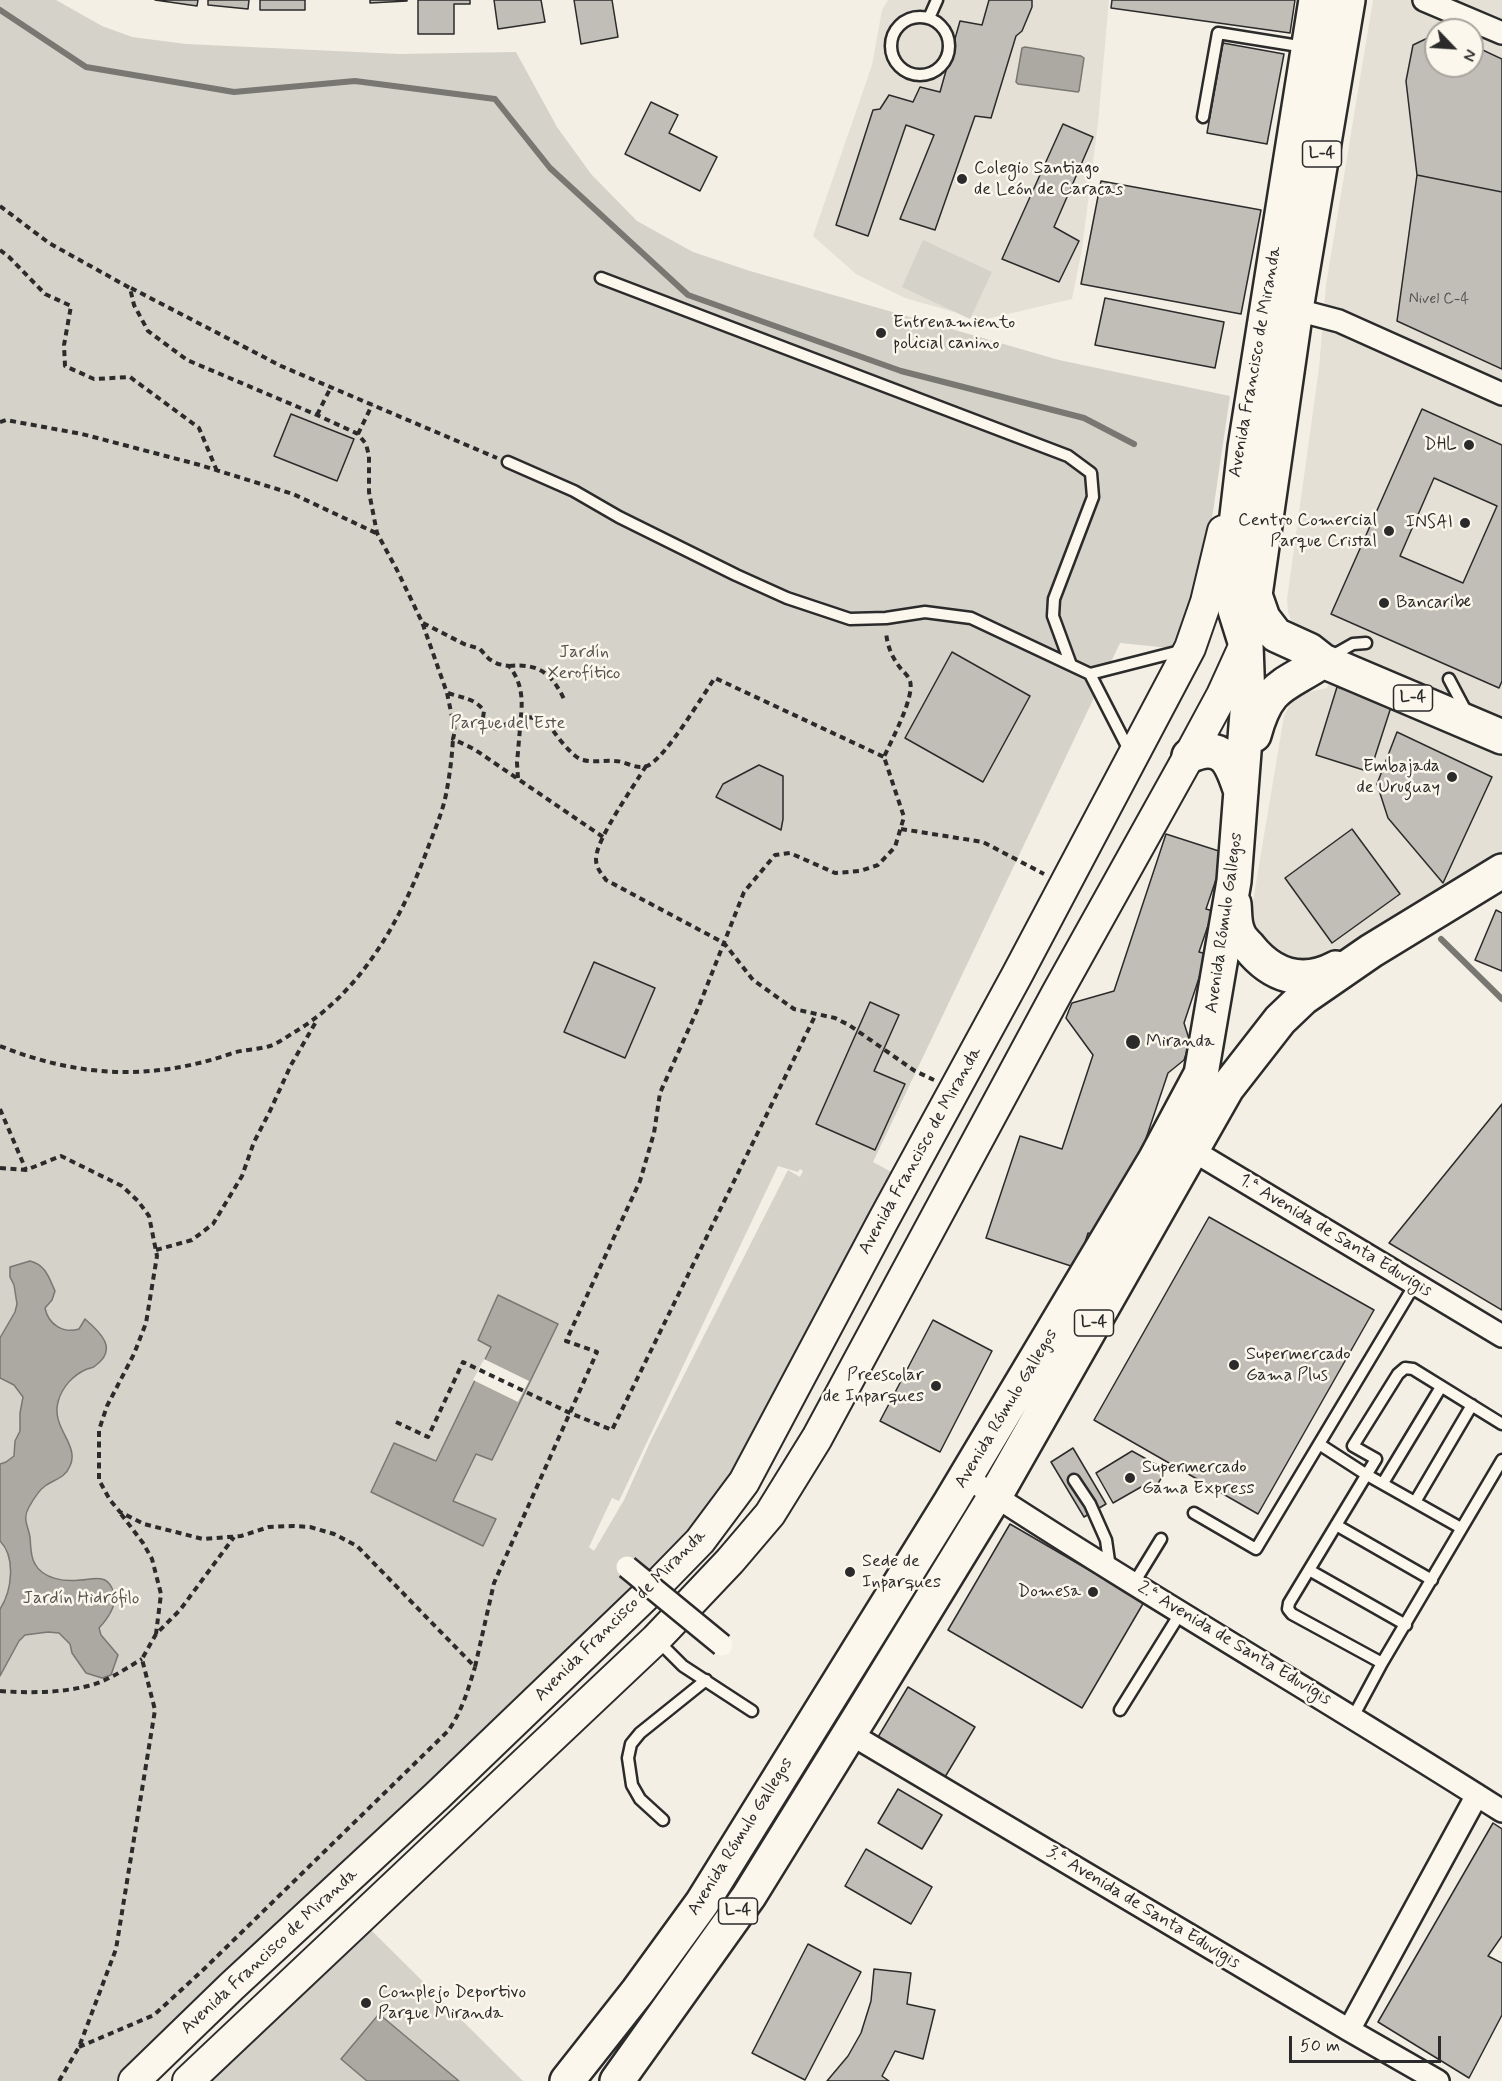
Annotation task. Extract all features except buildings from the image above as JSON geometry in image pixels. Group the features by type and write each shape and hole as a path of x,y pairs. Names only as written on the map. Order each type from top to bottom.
{"main road":[{"name":"Avenida Francisco de Miranda","path":"188,2081 656,1639 730,1561 770,1514 817,1438 1189,756 1246,645 1255,595 1306,39 1316,0"},
{"name":"Avenida Francisco de Miranda","path":"134,2081 232,1986 445,1789 661,1581 700,1541 744,1482 1190,648 1206,602 1282,306 1348,0"},
{"name":"Avenida Rómulo Gallegos","path":"617,2081 749,1896 995,1496 1181,1143 1201,1074 1234,881 1242,794 1248,700 1246,645 1235,610 1230,576 1245,447"},
{"name":"L-4","path":"1255,595 1263,618 1276,635 1309,650 1323,661 1502,737"},
{"name":"L-4","path":"1242,794 1254,733 1271,695 1287,681 1323,661"},
{"name":"L-4","path":"1189,756 1203,750 1222,755 1233,766 1242,794"},
{"name":"Avenida Rómulo Gallegos","path":"567,2081 638,1991 702,1903 966,1477 1181,1143 1280,1020 1303,998 1371,951 1502,871"},
{"name":"L-4","path":"1234,881 1235,922 1238,933 1258,958 1277,972 1287,975 1313,976 1329,972 1371,951"}],"street":[{"path":"1424,0 1502,33"},
{"path":"1282,306 1339,321 1502,394"},
{"name":"1.ª Avenida de Santa Eduvigis","path":"1181,1143 1502,1335"},
{"name":"2.ª Avenida de Santa Eduvigis","path":"966,1477 1502,1811"},
{"path":"627,1567 723,1645"},
{"name":"3.ª Avenida de Santa Eduvigis","path":"849,1733 1438,2081"},
{"path":"1349,2030 1477,1796"}],"lane":[{"path":"929,18 937,0"},
{"path":"919,16 929,18 944,28 949,40 946,60 939,68 928,74 919,75 906,72 892,55 891,45 894,32 909,18 919,16"},
{"path":"1203,117 1218,33 1306,39"},
{"path":"601,278 1068,456 1091,473 1093,497 1054,598 1053,616 1071,665"},
{"path":"508,462 574,490 619,517 682,549 787,598 850,619 886,618 925,612 971,618 1090,674 1132,758"},
{"path":"1323,661 1353,644 1366,643"},
{"path":"1090,674 1190,648"},
{"path":"1449,679 1473,724"},
{"path":"1194,1513 1256,1549 1415,1284"},
{"path":"1382,1663 1292,1614 1288,1609 1289,1603 1376,1459 1353,1446 1398,1374 1405,1368 1413,1369 1502,1424"},
{"path":"1383,1483 1441,1387"},
{"path":"1415,1502 1472,1405"},
{"path":"1319,1444 1367,1475 1461,1528"},
{"path":"1353,1717 1382,1663 1502,1460"},
{"path":"1074,1480 1090,1504 1106,1540 1110,1568"},
{"path":"1336,1525 1432,1580"},
{"path":"1134,1583 1161,1539"},
{"path":"1309,1570 1406,1625"},
{"path":"1120,1710 1181,1612"},
{"path":"656,1639 683,1665 752,1711"},
{"path":"663,1820 640,1799 632,1785 628,1758 631,1744 640,1733 706,1680"}],"path":[{"path":"0,206 49,243 130,288 281,366 508,462"},
{"path":"0,250 45,294 71,306 64,345 65,366 94,379 129,377 199,428 217,471"},
{"path":"0,1046 60,1065 97,1072 145,1072 203,1063 240,1050 271,1046 318,1018 340,997 382,944 407,902 447,790 455,731 447,693 422,622 398,570 377,533 369,492 369,456 366,444 358,435 317,415 187,360 148,331 134,305 130,288"},
{"path":"317,415 331,387"},
{"path":"358,435 372,405"},
{"path":"0,422 6,420 82,434 200,465 293,494 377,533"},
{"path":"79,2047 154,2015 448,1731 461,1709 475,1667 494,1583 597,1352 566,1341 640,1181 654,1133 660,1093 699,1006 744,892 776,855 789,853 835,873 860,871 878,865 895,847 904,817 884,757 909,699 911,688 910,680 887,645 886,618"},
{"path":"422,622 464,644 480,649 489,659 498,664 508,666 525,664 547,674 556,682 565,701"},
{"path":"508,666 519,684 522,701 517,763 518,779"},
{"path":"884,757 715,678 660,756 646,766 603,837 596,856 597,867 606,880 724,943 753,980 794,1009 835,1018 849,1025 915,1071 955,1089"},
{"path":"447,693 470,699 479,704 484,711 483,718 487,725 497,729 521,716 546,720 553,732 579,760 616,761 631,766 646,766"},
{"path":"453,739 474,749 603,837"},
{"path":"901,829 983,842 1065,885"},
{"path":"396,1422 428,1437 463,1362 570,1413 612,1430 816,1014"},
{"path":"156,1250 192,1240 213,1224 242,1176 254,1142 291,1065 318,1018"},
{"path":"0,1109 26,1170"},
{"path":"0,1168 26,1170 61,1156 122,1186 138,1201 149,1216 157,1256 153,1289 146,1323 134,1354 107,1406 99,1430 99,1480 110,1500 143,1543 152,1559 161,1594 156,1634"},
{"path":"120,1512 144,1524 203,1539 234,1537 269,1527 302,1526 334,1534 357,1546 475,1667"},
{"path":"0,1691 33,1693 89,1686 113,1676 142,1659 156,1634 180,1610 234,1537"},
{"path":"59,2081 79,2047 116,1949 155,1710 142,1659"}],"shaded area":[{"name":"Colegio Santiago de León de Caracas","path":"888,0 1109,0 1098,123 1082,249 1072,299 982,320 905,298 856,274 813,236 872,65 882,10"},
{"path":"1373,0 1502,0 1502,861 1346,961 1288,968 1252,929 1251,913 1284,716 1291,702 1304,693 1327,688 1342,653 1293,626 1288,612 1287,599 1319,368 1326,285"},
{"path":"1022,48 1084,58 1079,91 1018,84 1016,82"},
{"path":"30,1261 43,1269 55,1291 52,1300 45,1308 49,1319 62,1329 73,1330 79,1329 85,1319 105,1341 106,1353 102,1360 73,1378 65,1387 58,1402 58,1420 71,1451 70,1466 63,1476 45,1486 38,1493 27,1511 26,1519 32,1558 43,1573 68,1580 102,1579 112,1588 114,1604 110,1614 99,1628 101,1635 118,1655 111,1675 102,1678 86,1673 72,1653 70,1644 59,1633 48,1632 25,1635 19,1641 0,1676 0,1609 7,1593 10,1565 5,1548 0,1541 0,1464 14,1456 15,1441 20,1431 23,1397 14,1385 0,1378 0,1338 17,1304 14,1285 10,1277 10,1267"},
{"path":"498,1295 558,1324 492,1460 476,1454 453,1501 496,1519 483,1546 371,1492 394,1443 436,1461 491,1347 478,1340"},
{"path":"379,2014 459,2081 367,2081 341,2059"}],"green space":[{"name":"Parque del Este","path":"0,0 56,0 102,26 132,37 186,44 399,54 516,52 557,127 591,174 637,221 693,252 750,271 1059,360 1230,396 1210,532 1180,649 1120,643 873,1162 897,1175 738,1479 687,1543 120,2081 0,2081","holes":["778,1166 798,1172 800,1169 803,1171 800,1177 788,1170 651,1440 624,1500 594,1551 589,1547 612,1498 619,1501"]},
{"path":"923,240 992,272 970,319 902,287"},
{"name":"Complejo Deportivo Parque Miranda","path":"366,1925 523,2081 208,2081"}],"pier":[{"path":"484,1359 529,1381 518,1402 473,1380"}],"waterway":[{"path":"0,10 86,67 234,92 355,81 495,99 550,168 688,295 901,371 1084,418 1134,444"},
{"path":"1441,939 1502,999"}],"place":[{"name":"Colegio Santiago de León de Caracas","path":"962,179"},
{"name":"Entrenamiento policial canino","path":"881,333"},
{"name":"DHL","path":"1469,445"},
{"name":"INSAI","path":"1465,523"},
{"name":"Centro Comercial Parque Cristal","path":"1389,531"},
{"name":"Bancaribe","path":"1384,603"},
{"name":"Embajada de Uruguay","path":"1452,777"},
{"name":"Miranda","path":"1133,1042"},
{"name":"Supermercado Gama Plus","path":"1234,1365"},
{"name":"Preescolar de Inparques","path":"936,1386"},
{"name":"Supermercado Gama Express","path":"1130,1478"},
{"name":"Sede de Inparques","path":"850,1572"},
{"name":"Domesa","path":"1093,1592"},
{"name":"Complejo Deportivo Parque Miranda","path":"366,2003"}],"park label":[{"name":"Jardín Xerofítico","path":"584,663"},
{"name":"Jardín Hidrófilo","path":"81,1599"}]}
